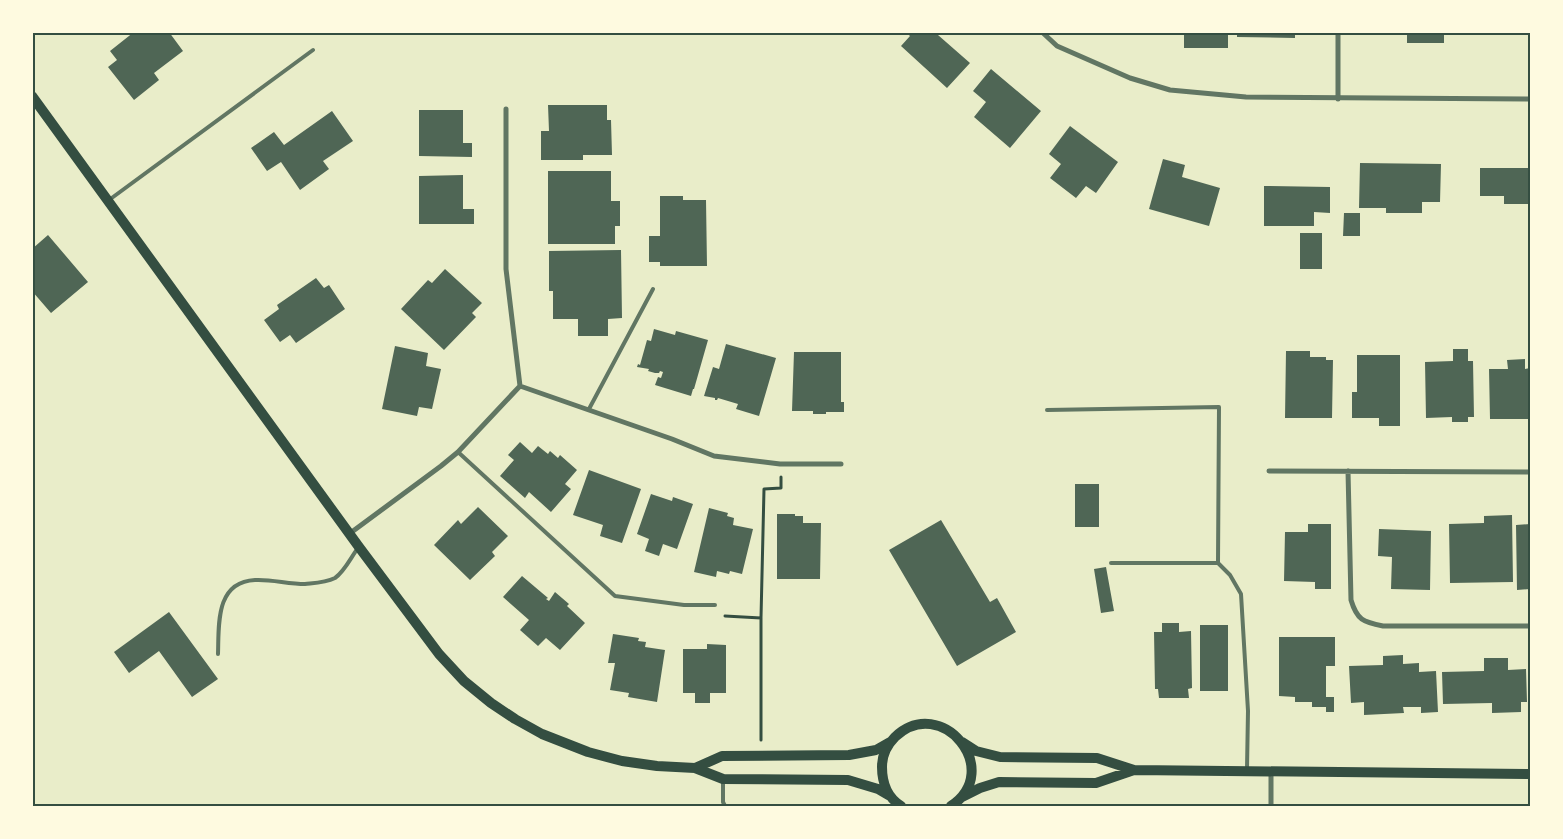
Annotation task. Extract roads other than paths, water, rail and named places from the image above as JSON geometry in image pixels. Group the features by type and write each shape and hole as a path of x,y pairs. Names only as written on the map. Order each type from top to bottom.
{"main road":[{"path":"32,96 358,547 439,654 464,680 491,703 542,734 588,752 622,761 657,766 695,768 723,779 848,780 878,789 890,796 900,806"},
{"path":"695,768 722,756 849,755 876,750 909,728 932,725 944,728 976,751 1000,757 1097,758 1134,770 1530,774"},
{"path":"890,742 882,763 883,781 890,796"},
{"path":"962,742 970,758 971,775 968,787 962,797"},
{"path":"952,806 962,797 980,788 1000,782 1096,783 1134,770"}],"street":[{"path":"1042,32 1057,46 1130,78 1170,90 1246,98 1530,99"},
{"path":"1338,32 1338,99"},
{"path":"349,534 458,452 520,386 506,268 506,109"},
{"path":"520,386 589,409 714,456 780,464 841,464"},
{"path":"1269,471 1530,472"},
{"path":"1348,472 1351,600 1355,613 1360,618 1369,623 1383,626 1530,626"},
{"path":"1271,772 1271,806"}],"lane":[{"path":"107,201 313,50"},
{"path":"589,409 653,289"},
{"path":"1047,410 1219,406 1218,563"},
{"path":"458,452 616,596 684,605 715,605"},
{"path":"218,654 220,613 225,597 234,587 243,582 255,580 292,584 324,582 342,571 358,547"},
{"path":"1111,563 1218,563 1230,575 1242,594 1248,711 1247,772"},
{"path":"723,779 723,802 725,806"}]}
